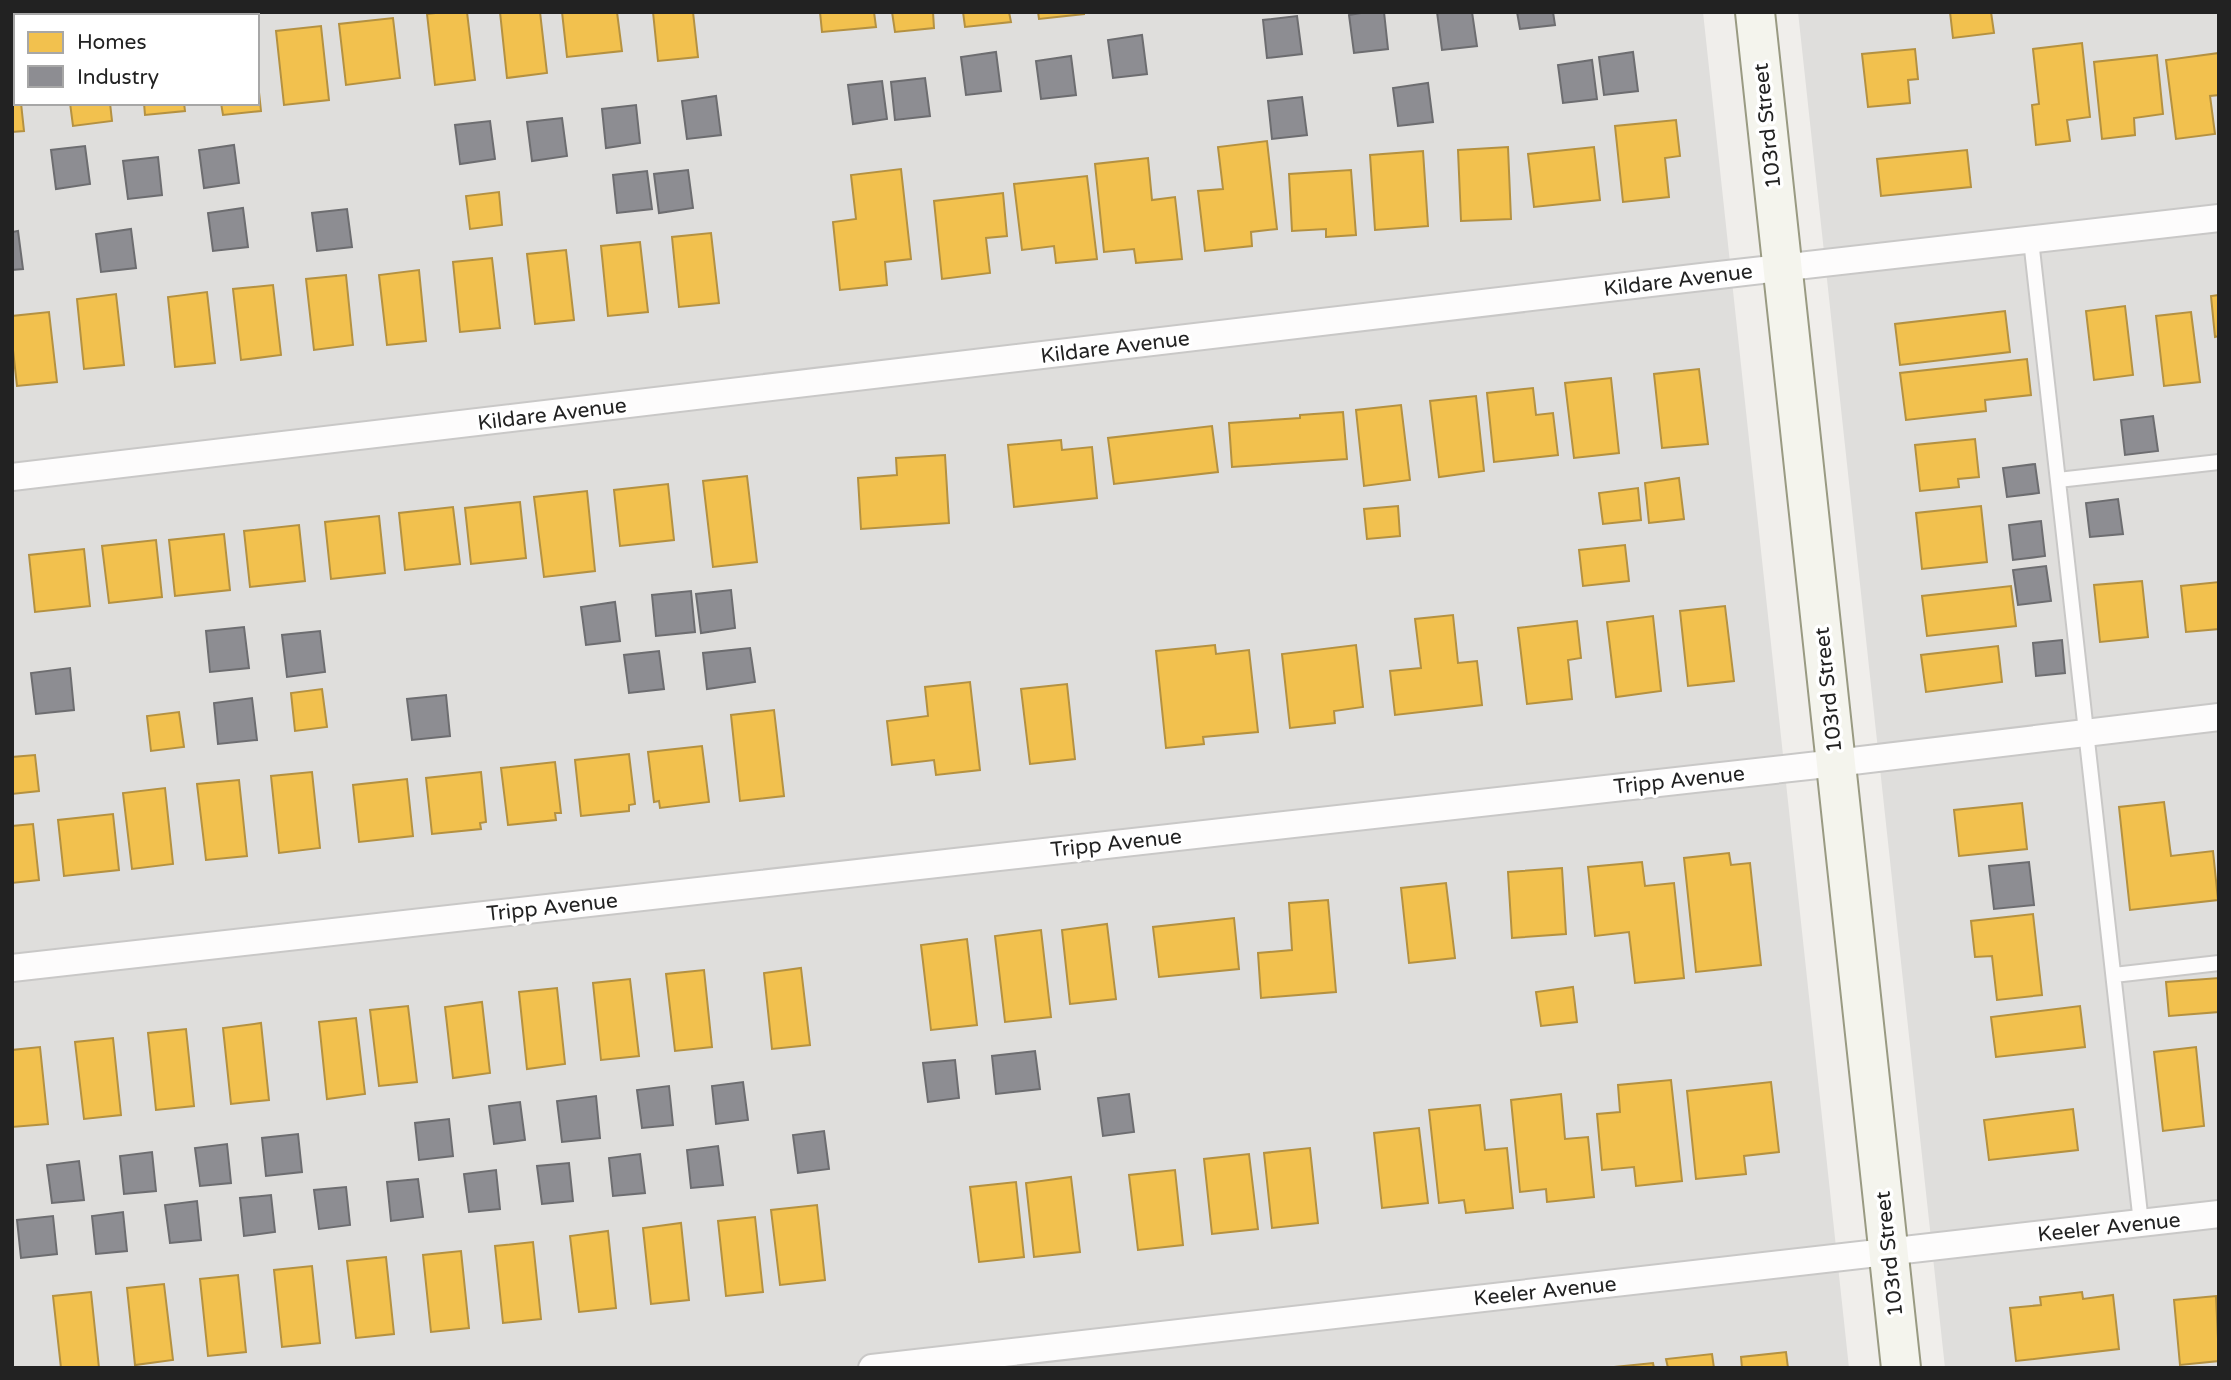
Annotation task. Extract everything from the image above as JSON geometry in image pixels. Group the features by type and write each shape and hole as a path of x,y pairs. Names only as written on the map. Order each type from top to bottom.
{"main road":[{"name":"103rd Street","path":"1755,12 1901,1368"}],"street":[{"name":"Kildare Avenue","path":"12,477 2219,218"},
{"name":"Tripp Avenue","path":"12,968 2219,717"},
{"name":"Keeler Avenue","path":"872,1368 2219,1214"}],"lane":[{"path":"2031,240 2141,1223"},
{"path":"2058,480 2219,462"},
{"path":"2114,975 2219,963"}],"shaded area":[{"path":"12,12 1703,12 1849,1368 12,1368"},
{"path":"1798,12 2219,12 2219,1368 1945,1368"}],"building: Homes":[{"path":"467,12 475,80 435,85 427,14"},
{"path":"500,12 540,12 547,73 507,78"},
{"path":"562,12 617,12 622,51 567,57"},
{"path":"653,12 693,12 698,57 658,61"},
{"path":"820,12 874,12 876,27 822,32"},
{"path":"892,12 933,12 934,28 895,32"},
{"path":"963,12 1009,12 1011,22 965,27"},
{"path":"1038,12 1084,12 1084,14 1039,19"},
{"path":"1950,12 1991,12 1994,33 1953,38"},
{"path":"393,18 400,78 346,85 339,24"},
{"path":"321,26 329,100 284,105 276,31"},
{"path":"2082,43 2090,117 2067,120 2070,141 2036,145 2032,105 2039,104 2033,49"},
{"path":"1915,49 1918,79 1908,80 1910,103 1868,107 1862,54"},
{"path":"2219,53 2219,95 2210,96 2215,134 2176,139 2166,60"},
{"path":"2157,55 2163,114 2134,118 2135,135 2102,139 2094,62"},
{"path":"14,61 14,105 21,105 24,131 12,132"},
{"path":"259,92 261,111 223,115 221,105 259,105"},
{"path":"70,105 110,105 112,121 73,126"},
{"path":"144,105 184,105 185,111 145,115"},
{"path":"1676,120 1680,156 1665,158 1669,197 1623,202 1615,126"},
{"path":"1267,141 1277,229 1251,232 1252,246 1205,251 1198,191 1223,189 1218,147"},
{"path":"1508,147 1511,219 1461,221 1458,150"},
{"path":"1594,147 1600,200 1534,207 1528,154"},
{"path":"1967,150 1971,187 1881,196 1877,159"},
{"path":"1423,151 1428,226 1375,230 1370,155"},
{"path":"1148,158 1152,200 1175,197 1182,259 1136,263 1134,249 1104,252 1095,164"},
{"path":"901,169 911,259 885,262 887,285 840,290 833,222 856,219 851,175"},
{"path":"1351,170 1356,235 1326,237 1326,229 1292,231 1289,174"},
{"path":"1087,176 1097,259 1056,263 1054,246 1022,250 1014,184"},
{"path":"499,192 502,225 470,229 466,196"},
{"path":"1003,193 1007,236 986,238 990,273 942,279 934,201"},
{"path":"711,233 719,303 679,307 672,237"},
{"path":"640,242 648,312 608,316 601,246"},
{"path":"566,250 574,320 535,324 527,254"},
{"path":"492,258 500,328 460,332 453,262"},
{"path":"419,270 426,341 387,345 379,275"},
{"path":"346,275 353,345 314,350 306,279"},
{"path":"273,285 281,355 241,360 233,289"},
{"path":"207,292 215,363 175,367 168,297"},
{"path":"116,294 124,365 84,369 77,299"},
{"path":"2219,295 2219,336 2215,337 2211,296"},
{"path":"2125,306 2133,375 2094,380 2086,311"},
{"path":"2005,311 2010,352 1900,365 1895,324"},
{"path":"49,312 57,382 17,386 12,316"},
{"path":"2191,312 2200,382 2164,386 2156,316"},
{"path":"2027,359 2031,395 1985,400 1986,411 1906,420 1900,373"},
{"path":"1699,369 1708,444 1662,448 1654,374"},
{"path":"1611,378 1619,453 1574,458 1565,383"},
{"path":"1533,388 1536,415 1553,413 1558,455 1494,462 1487,393"},
{"path":"1476,396 1484,471 1439,477 1430,401"},
{"path":"1401,405 1410,480 1364,486 1356,410"},
{"path":"1343,412 1347,459 1232,467 1229,423"},
{"path":"1212,426 1218,472 1114,484 1108,438"},
{"path":"1975,439 1979,477 1958,479 1959,487 1920,491 1915,445"},
{"path":"1061,440 1062,450 1092,447 1097,498 1014,507 1008,445"},
{"path":"945,455 949,523 861,529 858,478 897,475 896,458"},
{"path":"747,476 757,562 713,567 703,481"},
{"path":"1679,478 1684,519 1649,523 1645,483"},
{"path":"668,484 674,540 620,546 614,490"},
{"path":"1638,488 1641,520 1603,524 1599,493"},
{"path":"587,491 595,571 544,577 534,497"},
{"path":"520,502 526,558 471,564 465,508"},
{"path":"1398,506 1400,536 1367,539 1364,509"},
{"path":"1981,506 1987,562 1922,569 1916,513"},
{"path":"453,507 460,564 405,570 399,513"},
{"path":"379,516 385,573 331,579 325,522"},
{"path":"299,525 305,581 250,587 244,531"},
{"path":"224,534 230,590 175,596 169,540"},
{"path":"156,540 162,597 109,603 102,546"},
{"path":"1625,545 1629,581 1583,586 1579,550"},
{"path":"84,549 90,606 35,612 29,555"},
{"path":"2142,581 2148,637 2100,642 2094,585"},
{"path":"2219,582 2219,629 2186,632 2181,586"},
{"path":"2011,586 2016,626 1927,636 1922,596"},
{"path":"1725,606 1734,681 1688,686 1680,611"},
{"path":"1453,615 1458,663 1477,661 1482,705 1395,715 1390,671 1421,668 1415,619"},
{"path":"1653,616 1661,691 1616,697 1607,622"},
{"path":"1577,621 1581,658 1568,660 1572,699 1527,704 1518,628"},
{"path":"1215,645 1216,654 1249,650 1258,732 1203,737 1204,744 1166,748 1156,651"},
{"path":"1356,645 1363,707 1334,711 1335,723 1290,728 1282,654"},
{"path":"1998,646 2002,682 1926,692 1921,655"},
{"path":"970,682 980,770 936,775 934,760 892,765 887,721 928,716 925,687"},
{"path":"1067,684 1075,759 1030,764 1021,689"},
{"path":"322,689 327,727 295,731 291,693"},
{"path":"774,710 784,796 740,801 731,715"},
{"path":"179,712 184,747 151,751 147,716"},
{"path":"702,746 709,802 660,808 659,801 654,802 648,752"},
{"path":"629,754 635,804 629,805 629,811 581,816 575,760"},
{"path":"35,755 39,791 12,794 12,757"},
{"path":"555,762 561,813 555,813 556,820 508,825 501,768"},
{"path":"312,772 320,848 279,853 271,776"},
{"path":"481,772 486,822 480,823 481,829 432,834 426,778"},
{"path":"407,779 413,836 359,842 353,785"},
{"path":"239,780 247,856 206,860 197,784"},
{"path":"165,788 173,864 132,869 123,793"},
{"path":"2164,802 2171,856 2213,851 2218,900 2130,910 2119,807"},
{"path":"2022,803 2027,849 1959,856 1954,810"},
{"path":"113,814 119,870 64,876 58,820"},
{"path":"33,824 39,880 12,883 12,826"},
{"path":"1729,853 1731,865 1750,863 1761,965 1696,972 1684,858"},
{"path":"1642,862 1645,886 1674,883 1684,978 1635,983 1629,932 1595,936 1588,867"},
{"path":"1562,868 1566,934 1512,938 1508,872"},
{"path":"1446,883 1455,958 1409,963 1401,888"},
{"path":"1328,900 1336,992 1261,998 1258,953 1292,950 1289,903"},
{"path":"2033,914 2042,995 1997,1000 1992,956 1975,957 1971,921"},
{"path":"1234,918 1239,969 1159,977 1153,927"},
{"path":"1107,924 1116,999 1070,1004 1062,930"},
{"path":"1041,930 1051,1017 1005,1022 995,936"},
{"path":"967,939 977,1025 931,1030 921,945"},
{"path":"801,968 810,1045 772,1049 764,973"},
{"path":"704,970 712,1047 675,1051 666,974"},
{"path":"2219,978 2219,1012 2169,1016 2166,982"},
{"path":"630,979 639,1056 601,1060 593,983"},
{"path":"1573,987 1577,1022 1541,1026 1536,992"},
{"path":"557,988 565,1064 527,1069 519,992"},
{"path":"482,1002 490,1073 453,1078 445,1007"},
{"path":"408,1006 417,1082 379,1086 370,1010"},
{"path":"2080,1006 2085,1047 1996,1057 1991,1017"},
{"path":"356,1018 365,1094 327,1099 319,1022"},
{"path":"261,1023 269,1100 231,1104 223,1028"},
{"path":"186,1029 194,1106 156,1110 148,1033"},
{"path":"113,1038 121,1115 84,1119 75,1042"},
{"path":"40,1047 48,1124 12,1127 12,1050"},
{"path":"2196,1047 2204,1126 2163,1131 2154,1052"},
{"path":"1671,1080 1682,1181 1636,1186 1634,1167 1602,1170 1597,1114 1620,1112 1618,1085"},
{"path":"1771,1082 1779,1152 1744,1156 1746,1174 1696,1179 1687,1091"},
{"path":"1561,1094 1565,1139 1588,1137 1594,1197 1547,1202 1546,1189 1520,1192 1511,1100"},
{"path":"1480,1105 1485,1150 1507,1148 1513,1208 1466,1213 1464,1200 1439,1203 1429,1110"},
{"path":"2073,1109 2078,1150 1989,1160 1984,1120"},
{"path":"1419,1128 1428,1203 1382,1208 1374,1133"},
{"path":"1310,1148 1318,1223 1272,1228 1264,1153"},
{"path":"1249,1154 1258,1229 1212,1234 1204,1159"},
{"path":"1175,1170 1183,1245 1138,1250 1129,1175"},
{"path":"1071,1177 1080,1252 1034,1257 1026,1183"},
{"path":"1016,1182 1024,1257 979,1262 970,1187"},
{"path":"817,1205 825,1280 780,1285 771,1210"},
{"path":"755,1217 763,1292 726,1296 718,1221"},
{"path":"681,1223 689,1300 651,1304 643,1228"},
{"path":"608,1231 616,1308 579,1312 570,1236"},
{"path":"533,1242 541,1319 503,1323 495,1246"},
{"path":"461,1251 469,1328 431,1332 423,1255"},
{"path":"386,1257 394,1334 356,1338 347,1261"},
{"path":"312,1266 320,1343 282,1347 274,1270"},
{"path":"238,1275 246,1352 208,1356 200,1279"},
{"path":"164,1284 173,1360 135,1365 127,1288"},
{"path":"91,1292 99,1368 61,1368 53,1296"},
{"path":"2082,1292 2083,1299 2113,1295 2119,1349 2016,1361 2010,1308 2041,1305 2040,1297"},
{"path":"2216,1296 2219,1361 2180,1365 2174,1300"},
{"path":"1786,1352 1788,1368 1742,1368 1741,1357"},
{"path":"1712,1354 1714,1368 1668,1368 1666,1359"},
{"path":"1653,1363 1654,1368 1604,1368"}],"building: Industry":[{"path":"1384,12 1388,49 1354,53 1349,15"},
{"path":"1437,12 1472,12 1477,46 1442,50"},
{"path":"1517,12 1553,12 1555,25 1520,29"},
{"path":"1297,16 1302,54 1267,58 1263,20"},
{"path":"1142,35 1147,74 1113,78 1108,40"},
{"path":"996,52 1001,91 966,95 961,57"},
{"path":"1633,52 1638,91 1604,95 1599,57"},
{"path":"1071,56 1076,95 1041,99 1036,61"},
{"path":"1592,60 1597,99 1563,103 1558,65"},
{"path":"925,78 930,116 895,120 891,82"},
{"path":"882,81 887,119 853,124 848,85"},
{"path":"1428,83 1433,122 1398,126 1393,88"},
{"path":"716,96 721,135 687,139 682,101"},
{"path":"1302,97 1307,135 1272,139 1268,101"},
{"path":"636,105 640,143 606,148 602,109"},
{"path":"562,118 567,156 532,161 527,122"},
{"path":"490,121 495,159 460,164 455,125"},
{"path":"234,145 239,183 204,188 199,150"},
{"path":"85,146 90,184 56,189 51,150"},
{"path":"158,157 162,195 128,199 123,161"},
{"path":"688,170 693,208 659,213 654,174"},
{"path":"647,171 652,209 617,213 613,175"},
{"path":"243,208 248,247 213,251 208,213"},
{"path":"347,209 352,247 317,251 312,213"},
{"path":"131,229 136,268 101,272 96,234"},
{"path":"18,231 23,269 12,270 12,232"},
{"path":"2153,416 2158,451 2125,455 2121,420"},
{"path":"2035,464 2039,493 2007,497 2003,468"},
{"path":"2118,499 2123,534 2090,537 2086,503"},
{"path":"2041,521 2045,556 2013,560 2009,525"},
{"path":"2046,566 2051,601 2018,605 2013,570"},
{"path":"731,590 735,628 701,633 696,594"},
{"path":"691,591 695,632 656,636 652,595"},
{"path":"615,602 620,641 586,645 581,607"},
{"path":"244,627 249,668 210,672 206,631"},
{"path":"320,631 325,672 287,677 282,635"},
{"path":"2062,640 2065,673 2036,676 2033,643"},
{"path":"750,648 755,682 707,689 703,653"},
{"path":"659,651 664,689 629,693 624,655"},
{"path":"70,668 74,710 36,714 31,673"},
{"path":"446,695 450,736 412,740 407,699"},
{"path":"252,698 257,740 218,744 214,703"},
{"path":"2029,862 2034,905 1994,909 1989,866"},
{"path":"1035,1051 1040,1089 996,1094 992,1056"},
{"path":"955,1060 959,1098 928,1102 923,1063"},
{"path":"743,1082 748,1120 716,1124 712,1086"},
{"path":"669,1086 673,1125 642,1128 637,1090"},
{"path":"1129,1094 1134,1132 1103,1136 1098,1098"},
{"path":"596,1096 600,1138 562,1142 557,1101"},
{"path":"520,1102 525,1140 494,1144 489,1106"},
{"path":"449,1119 453,1156 419,1160 415,1123"},
{"path":"824,1131 829,1169 798,1173 793,1135"},
{"path":"298,1134 302,1172 266,1176 262,1138"},
{"path":"227,1144 231,1183 200,1186 195,1148"},
{"path":"718,1146 723,1185 691,1188 687,1150"},
{"path":"152,1152 156,1191 124,1194 120,1156"},
{"path":"640,1154 645,1193 613,1196 609,1158"},
{"path":"79,1161 84,1200 52,1203 47,1165"},
{"path":"569,1163 573,1201 542,1204 537,1166"},
{"path":"496,1170 500,1209 469,1212 464,1174"},
{"path":"418,1179 423,1217 391,1221 387,1182"},
{"path":"346,1187 350,1225 319,1229 314,1190"},
{"path":"271,1195 275,1232 244,1236 240,1198"},
{"path":"197,1201 201,1240 170,1243 165,1205"},
{"path":"123,1212 127,1251 96,1254 92,1216"},
{"path":"53,1216 57,1254 21,1258 17,1220"}]}
